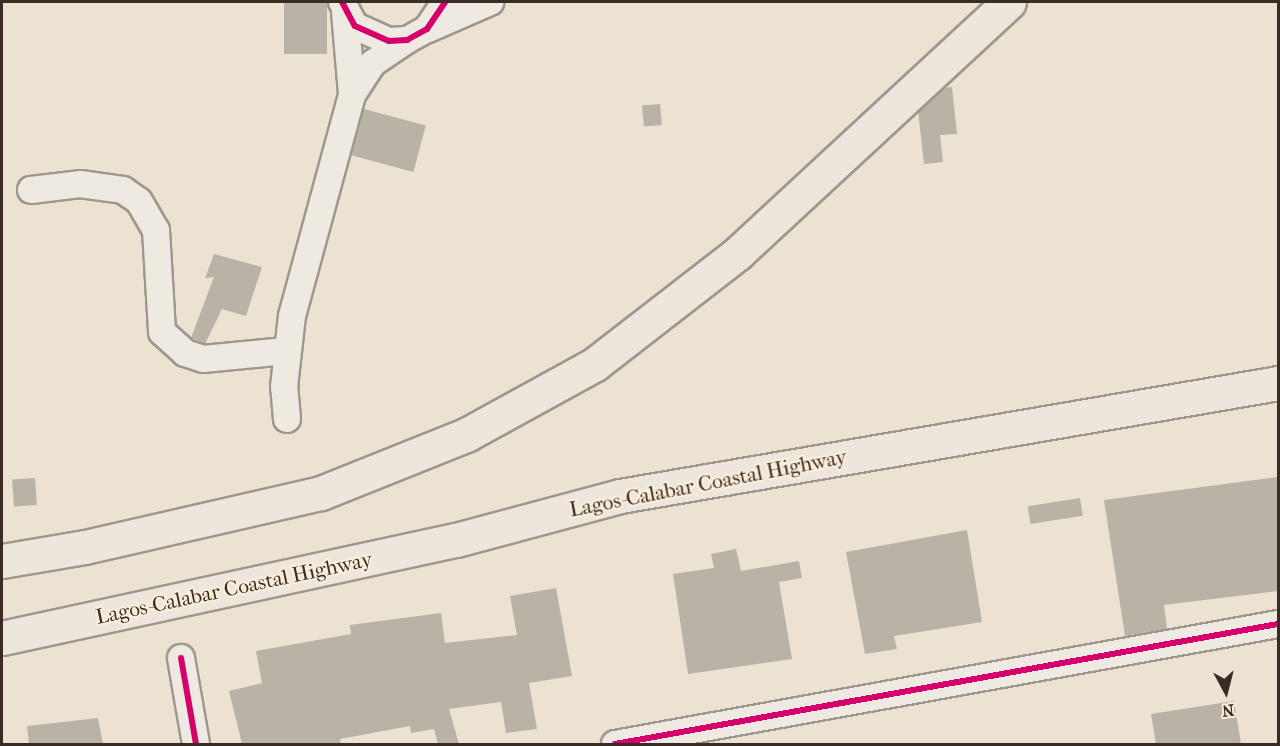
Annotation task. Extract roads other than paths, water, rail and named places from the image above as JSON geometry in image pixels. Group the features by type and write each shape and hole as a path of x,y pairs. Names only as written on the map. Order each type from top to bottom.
{"highway":[{"path":"2,561 85,547 321,494 466,435 595,364 738,253 1009,2"},
{"name":"Lagos-Calabar Coastal Highway","path":"2,638 456,540 620,496 1278,383"}],"street":[{"path":"343,6 370,37 417,34 445,2"},
{"path":"287,419 286,351 352,95 373,63 417,34 490,2"},
{"path":"343,6 352,95"},
{"path":"31,190 80,184 123,190 139,201 156,230 162,332 184,353 203,359 286,351"},
{"path":"615,744 1278,624"},
{"path":"181,658 196,744"}]}
